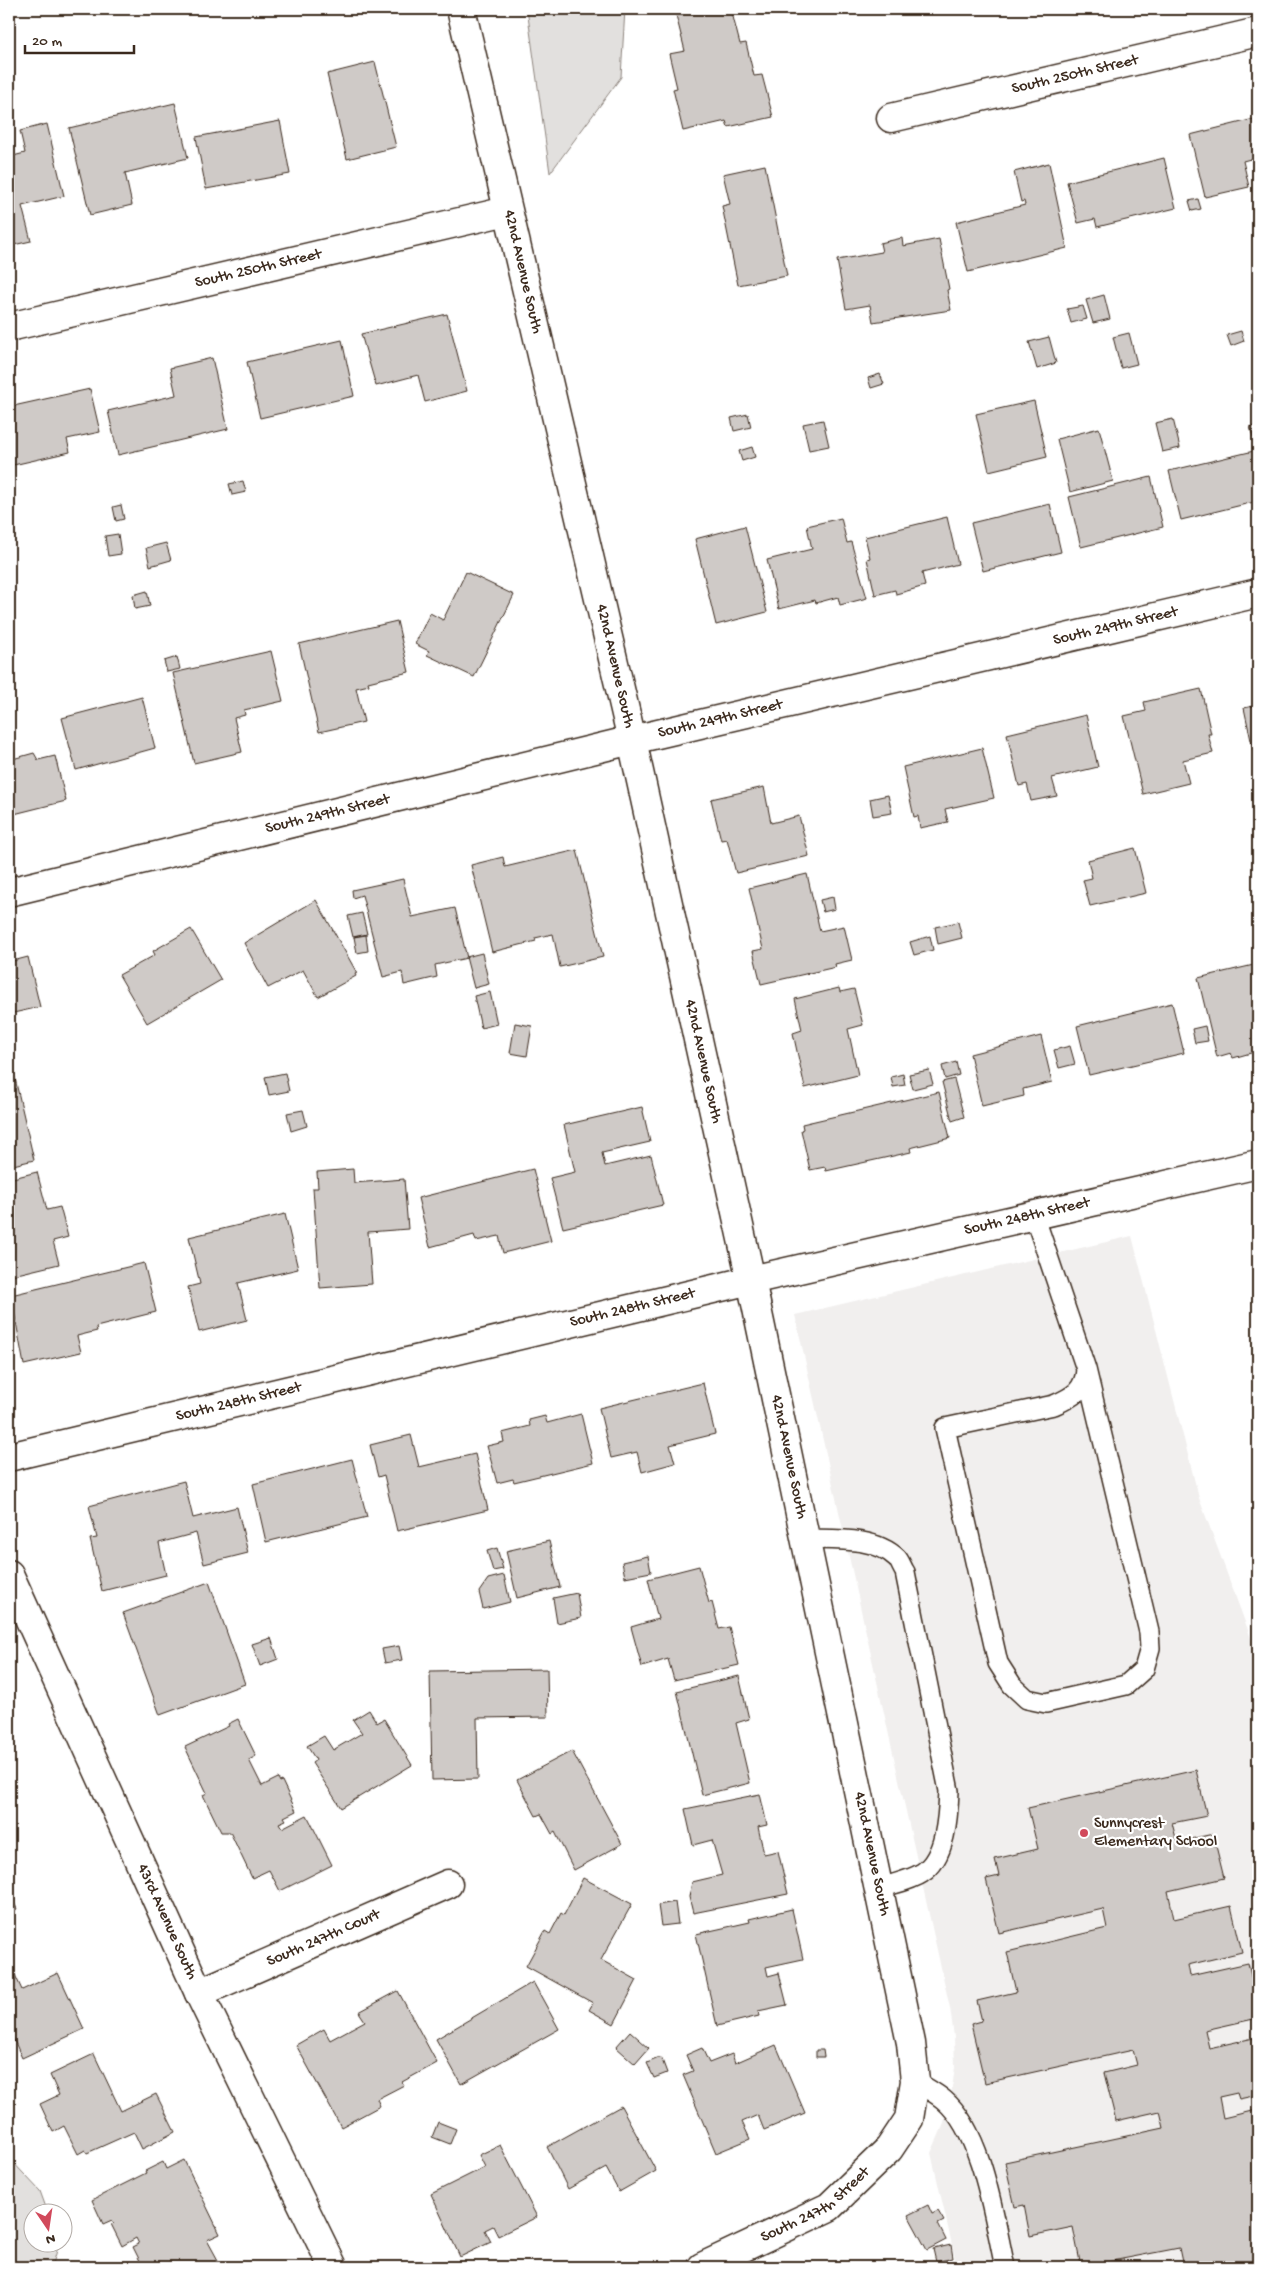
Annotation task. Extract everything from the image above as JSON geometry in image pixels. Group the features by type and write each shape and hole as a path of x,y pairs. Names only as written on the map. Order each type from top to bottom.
{"street":[{"name":"42nd Avenue South","path":"461,9 632,740 806,1538 911,2043 915,2081 909,2119"},
{"name":"South 250th Street","path":"891,118 1258,32"},
{"name":"South 250th Street","path":"9,326 507,211"},
{"name":"South 249th Street","path":"9,892 632,740 1258,593"},
{"name":"South 248th Street","path":"9,1457 751,1280 1258,1164"},
{"name":"43rd Avenue South","path":"9,1574 199,1993 333,2267"},
{"name":"South 247th Court","path":"199,1993 448,1884"},
{"name":"South 247th Street","path":"702,2267 830,2207 889,2149 909,2119"}],"lane":[{"path":"1034,1216 1086,1368 1149,1632 1150,1648 1144,1669 1126,1685 1046,1704 1027,1699 1012,1685 998,1663 945,1428 1054,1404 1071,1398 1085,1382 1086,1368"},
{"path":"806,1538 859,1541 878,1547 897,1558 905,1572 907,1581 949,1791 948,1818 943,1842 931,1864 922,1874 878,1889"},
{"path":"915,2081 944,2100 965,2126 982,2167 1005,2267"}],"shaded area":[{"path":"527,9 625,9 621,77 550,173"},
{"name":"Sunnycrest Elementary School","path":"1132,1236 1199,1498 1258,1657 1258,2267 957,2267 931,2153 943,2126 951,2096 955,2067 954,2037 950,2008 795,1315"},
{"path":"9,2158 40,2191 45,2204 22,2204 22,2254 56,2254 52,2267 9,2267"}],"building":[{"path":"704,9 731,9 740,44 746,43 754,76 762,75 773,117 728,127 726,121 683,131 673,89 677,88 669,54 685,51 676,15"},
{"path":"375,62 396,147 347,159 327,74"},
{"path":"175,103 188,158 125,173 132,205 90,215 69,128"},
{"path":"1258,118 1258,157 1243,161 1249,187 1205,197 1190,135"},
{"path":"280,121 290,174 206,189 196,137"},
{"path":"47,124 64,196 22,206 31,241 9,246 9,157 25,153 20,131"},
{"path":"1164,158 1176,208 1097,227 1095,219 1078,223 1067,182"},
{"path":"1049,163 1067,248 968,272 956,222 1025,205 1024,201 1021,202 1014,172"},
{"path":"765,165 787,276 738,285 722,206 730,204 723,174"},
{"path":"1198,199 1201,209 1192,211 1189,201"},
{"path":"902,238 903,246 939,239 949,289 947,290 951,310 873,322 870,305 846,309 837,260 882,252 880,243"},
{"path":"1104,295 1110,319 1093,323 1086,300"},
{"path":"1083,306 1087,319 1071,323 1067,309"},
{"path":"447,314 467,391 425,402 418,375 376,386 361,334"},
{"path":"1241,331 1244,341 1231,346 1227,335"},
{"path":"1129,333 1137,364 1121,368 1113,337"},
{"path":"1049,337 1056,363 1037,369 1029,342"},
{"path":"342,340 354,396 260,418 247,362"},
{"path":"212,358 228,429 118,455 108,411 176,395 170,368"},
{"path":"880,374 884,384 871,388 868,378"},
{"path":"90,389 100,432 67,439 70,452 9,466 9,407"},
{"path":"1034,401 1047,457 989,471 976,414"},
{"path":"748,414 751,427 734,431 731,418"},
{"path":"1173,419 1180,448 1162,452 1155,423"},
{"path":"823,420 829,446 809,450 803,424"},
{"path":"1258,425 1258,439 1254,440 1250,427"},
{"path":"1099,428 1113,481 1070,492 1057,439"},
{"path":"752,447 755,457 742,461 739,451"},
{"path":"1258,450 1258,501 1181,520 1169,471"},
{"path":"1151,477 1163,527 1081,547 1069,497"},
{"path":"243,481 246,492 232,495 229,484"},
{"path":"1050,504 1061,552 983,571 971,523"},
{"path":"121,505 124,519 116,521 113,507"},
{"path":"947,517 958,564 922,573 925,586 896,594 895,590 875,595 867,559 870,558 865,537"},
{"path":"841,518 847,543 851,542 867,598 840,605 838,597 816,603 815,600 779,609 767,560 812,549 807,526"},
{"path":"745,526 767,612 716,625 695,539"},
{"path":"118,534 121,554 108,556 105,536"},
{"path":"166,543 171,560 150,566 146,548"},
{"path":"466,572 514,595 474,677 427,655 429,651 415,644 430,613 443,620"},
{"path":"147,591 150,606 135,609 133,595"},
{"path":"397,621 409,672 368,682 369,685 356,688 364,722 319,732 299,644"},
{"path":"271,651 283,701 244,710 245,715 234,718 242,752 194,763 173,673"},
{"path":"177,657 180,669 167,672 164,661"},
{"path":"1201,689 1211,734 1208,734 1213,753 1183,760 1189,783 1143,794 1124,716 1146,711 1144,702"},
{"path":"142,697 155,748 76,770 62,718"},
{"path":"1258,705 1258,758 1255,759 1244,708"},
{"path":"1086,715 1098,767 1052,778 1057,796 1031,801 1027,784 1019,786 1007,734"},
{"path":"982,748 994,798 945,809 948,822 920,828 918,816 914,817 903,767"},
{"path":"34,753 38,760 55,756 66,801 10,815 9,760"},
{"path":"764,787 771,823 799,816 809,856 736,873 727,839 721,840 711,799"},
{"path":"888,795 892,813 873,816 870,799"},
{"path":"1135,848 1146,893 1090,906 1083,880 1092,878 1088,860"},
{"path":"577,850 603,957 560,967 553,934 535,938 536,941 492,952 471,865 503,857 505,867"},
{"path":"807,874 820,931 844,926 852,960 835,964 836,967 761,984 753,951 763,949 749,888"},
{"path":"403,879 412,917 455,908 467,958 435,965 437,977 404,985 402,972 383,977 362,895 353,898 352,890"},
{"path":"833,897 835,909 823,912 820,900"},
{"path":"316,900 357,973 355,974 356,976 318,997 303,970 268,988 244,943"},
{"path":"362,913 367,934 353,937 348,916"},
{"path":"958,922 962,938 938,944 935,927"},
{"path":"191,929 221,980 147,1023 119,975 155,955 153,951"},
{"path":"366,935 368,951 357,953 354,937"},
{"path":"930,936 933,950 914,955 910,942"},
{"path":"482,953 489,984 474,988 466,957"},
{"path":"28,957 40,1007 9,1014 9,962"},
{"path":"1258,964 1258,1051 1233,1058 1231,1053 1217,1057 1198,978"},
{"path":"839,988 840,992 854,989 863,1025 848,1029 858,1075 805,1088 793,1033 802,1030 795,999"},
{"path":"490,992 497,1024 481,1028 474,996"},
{"path":"1172,1003 1184,1053 1089,1075 1077,1026"},
{"path":"515,1023 532,1026 527,1056 510,1053"},
{"path":"1205,1026 1208,1041 1195,1043 1192,1029"},
{"path":"1041,1036 1052,1082 1023,1089 1024,1096 982,1106 970,1054"},
{"path":"1070,1046 1075,1064 1059,1068 1054,1050"},
{"path":"956,1062 959,1075 945,1079 942,1066"},
{"path":"13,1070 34,1160 9,1166 9,1071"},
{"path":"929,1070 933,1084 913,1089 909,1074"},
{"path":"285,1073 289,1091 269,1095 265,1077"},
{"path":"903,1074 905,1085 893,1087 891,1077"},
{"path":"954,1079 964,1117 952,1121 942,1082"},
{"path":"939,1092 950,1138 910,1148 911,1152 826,1171 825,1167 810,1170 801,1130 803,1129 802,1124"},
{"path":"642,1107 650,1142 602,1153 605,1166 651,1155 663,1205 563,1228 550,1178 575,1172 564,1125"},
{"path":"303,1110 307,1126 291,1131 287,1113"},
{"path":"353,1169 354,1183 404,1179 408,1229 368,1232 372,1284 320,1288 313,1188 318,1188 317,1172"},
{"path":"533,1169 551,1241 503,1253 499,1236 476,1241 474,1235 430,1247 418,1198"},
{"path":"37,1172 47,1210 60,1207 68,1237 53,1241 59,1264 9,1276 9,1179"},
{"path":"285,1214 298,1269 238,1283 247,1320 199,1332 188,1287 200,1284 189,1237"},
{"path":"144,1263 156,1312 96,1327 97,1331 77,1336 81,1352 24,1365 11,1295"},
{"path":"703,1383 715,1434 670,1445 675,1463 642,1472 637,1452 611,1458 599,1408"},
{"path":"581,1414 593,1463 514,1482 513,1479 497,1483 487,1446 504,1442 502,1433 530,1426 529,1420 545,1416 547,1423"},
{"path":"411,1435 419,1467 475,1454 488,1510 397,1531 384,1475 378,1477 370,1445"},
{"path":"352,1459 367,1517 266,1542 253,1484"},
{"path":"184,1481 193,1518 237,1507 248,1553 204,1564 196,1533 159,1543 166,1575 102,1591 90,1539 97,1538 89,1506"},
{"path":"549,1541 560,1587 517,1598 506,1551"},
{"path":"497,1548 503,1569 493,1571 487,1551"},
{"path":"648,1556 651,1572 625,1577 622,1562"},
{"path":"699,1566 709,1603 712,1602 719,1629 729,1627 739,1665 674,1680 668,1659 642,1667 631,1627 658,1619 648,1579"},
{"path":"504,1575 510,1602 483,1609 479,1592 488,1579"},
{"path":"209,1582 245,1684 160,1715 123,1613"},
{"path":"577,1593 581,1618 557,1623 553,1598"},
{"path":"271,1638 278,1659 260,1666 252,1644"},
{"path":"399,1646 402,1660 385,1663 382,1649"},
{"path":"547,1669 548,1717 477,1718 478,1779 432,1780 430,1671"},
{"path":"739,1676 749,1719 736,1723 750,1783 702,1795 677,1691"},
{"path":"369,1710 377,1723 384,1719 412,1765 341,1808 312,1763 316,1760 307,1746 324,1736 333,1750 362,1733 353,1720"},
{"path":"238,1719 256,1756 249,1760 262,1786 278,1778 280,1782 282,1781 296,1811 284,1817 286,1820 279,1823 282,1828 307,1815 332,1865 280,1891 269,1870 252,1878 230,1832 221,1832 203,1795 207,1793 185,1747 229,1726 228,1724"},
{"path":"572,1751 622,1844 574,1870 555,1832 552,1834 541,1814 536,1816 517,1780"},
{"path":"1196,1770 1207,1816 1172,1823 1177,1842 1213,1834 1224,1878 1168,1891 1174,1919 1231,1906 1242,1952 1188,1965 1190,1976 1248,1963 1258,2007 1258,2018 1205,2030 1209,2048 1258,2037 1258,2095 1239,2099 1237,2093 1219,2097 1223,2118 1256,2110 1258,2122 1258,2267 1183,2267 1179,2248 1081,2267 1073,2227 1030,2236 1024,2205 1015,2207 1005,2162 1164,2128 1160,2111 1116,2121 1104,2073 1137,2065 1133,2050 985,2083 971,2024 982,2021 977,2001 1016,1992 1007,1952 1107,1928 1103,1909 999,1933 986,1879 999,1876 995,1859 1038,1849 1028,1808"},
{"path":"760,1794 767,1825 758,1827 764,1854 778,1851 788,1894 693,1913 689,1897 692,1882 722,1875 712,1840 693,1845 685,1809"},
{"path":"583,1878 632,1904 601,1960 637,1980 614,2024 589,2010 593,2003 526,1966 545,1931 550,1934 561,1913 564,1915"},
{"path":"9,1892 17,1909 9,1913"},
{"path":"675,1902 678,1924 661,1926 658,1905"},
{"path":"792,1909 803,1959 766,1967 768,1976 779,1973 787,2005 758,2011 759,2016 717,2026 696,1934 750,1922 749,1919"},
{"path":"9,1962 22,1990 58,1973 84,2029 22,2058 9,2029"},
{"path":"533,1982 559,2029 461,2084 436,2039"},
{"path":"398,1991 437,2063 402,2082 404,2085 377,2099 380,2106 341,2127 296,2045 324,2029 330,2040 365,2021 359,2012"},
{"path":"630,2031 649,2048 635,2064 616,2047"},
{"path":"776,2045 805,2113 764,2130 758,2115 742,2122 750,2139 716,2153 683,2075 693,2071 686,2055 702,2048 709,2063 732,2054 735,2063"},
{"path":"816,2050 823,2050 824,2057 816,2057"},
{"path":"94,2054 121,2111 156,2094 175,2132 142,2149 134,2132 87,2153 85,2150 78,2154 64,2126 53,2132 40,2104 59,2095 50,2075"},
{"path":"661,2057 667,2073 654,2078 647,2063"},
{"path":"621,2106 656,2171 619,2192 606,2168 568,2189 547,2147"},
{"path":"438,2122 456,2129 450,2144 432,2137"},
{"path":"500,2145 537,2217 498,2236 493,2226 485,2230 491,2242 460,2257 431,2194 485,2167 479,2155"},
{"path":"184,2160 220,2234 207,2240 219,2262 209,2267 149,2267 148,2265 143,2267 133,2247 139,2244 136,2238 122,2246 111,2224 114,2223 112,2220 103,2224 92,2200 146,2173 145,2171 163,2162 166,2169"},
{"path":"928,2205 932,2214 938,2211 944,2221 938,2224 946,2240 927,2250 908,2215"},
{"path":"951,2245 953,2258 936,2262 933,2249"}],"place":[{"name":"Sunnycrest Elementary School","path":"1084,1833"}]}
